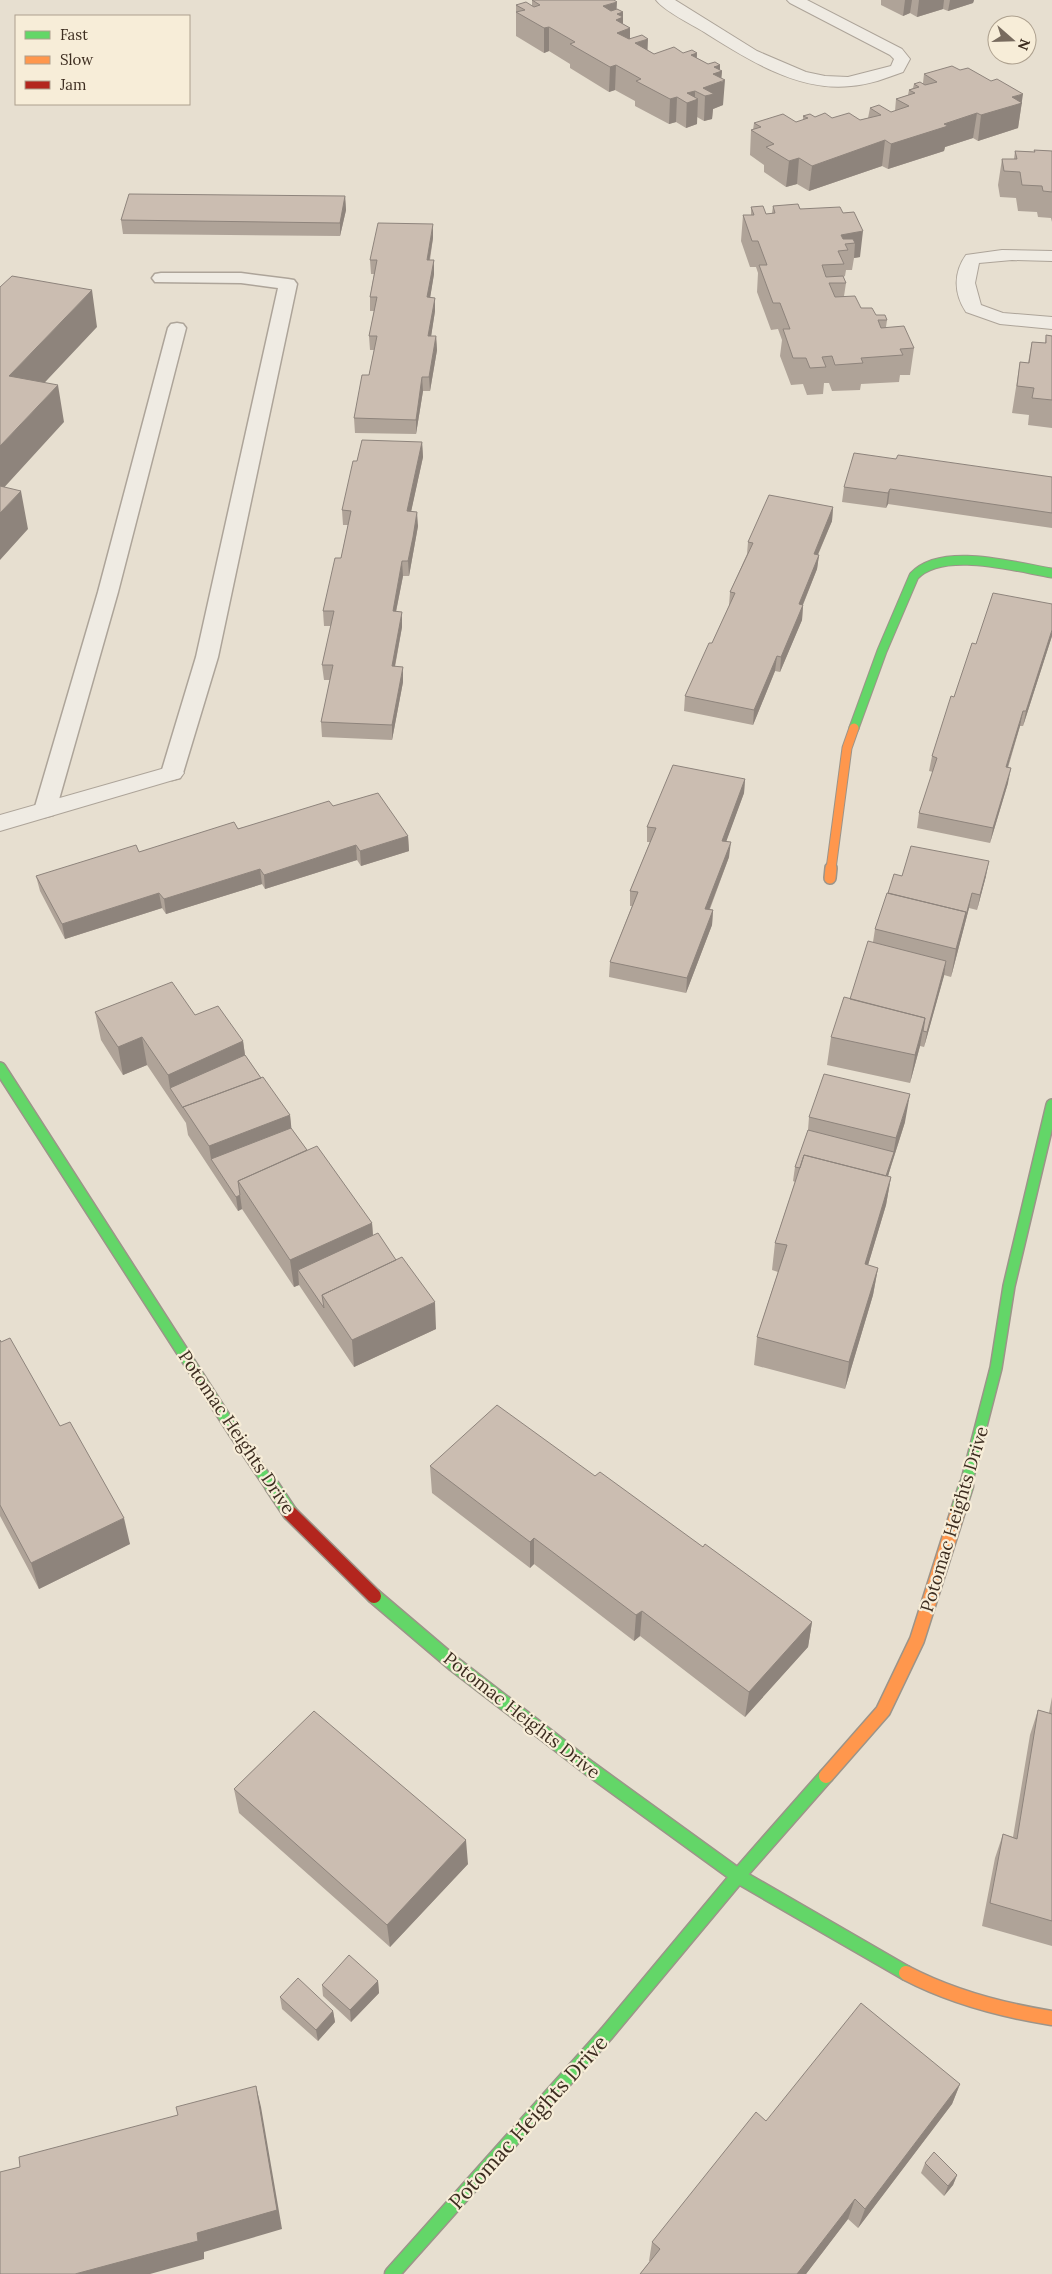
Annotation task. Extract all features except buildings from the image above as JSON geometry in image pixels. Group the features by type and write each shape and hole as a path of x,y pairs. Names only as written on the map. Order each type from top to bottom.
{"street":[{"path":"664,0 752,53 793,72 818,80 848,82 897,69 902,59 896,52 795,0"},
{"path":"1052,256 1007,254 987,256 972,259 964,271 968,295 973,308 1000,318 1052,323"},
{"path":"830,878 847,748 882,651 914,576 921,566 936,561 952,560 1052,573"},
{"path":"0,823 172,773"},
{"name":"Potomac Heights Drive","path":"0,1068 234,1432 286,1509 364,1588 454,1664 589,1768 738,1876 924,1983 1004,2011 1052,2018"},
{"name":"Potomac Heights Drive","path":"392,2274 600,2041 738,1876 883,1710 917,1640 976,1457 996,1368 1009,1286 1048,1140 1052,1105"}],"lane":[{"path":"161,278 241,278 288,284 207,657 172,773"},
{"path":"45,810 108,592 177,328"}],"traffic: fast":[{"path":"854,728 882,651 914,576 921,569 936,562 961,561 1052,573"},
{"path":"0,1068 234,1432 290,1513"},
{"path":"958,1511 975,1457 996,1368 1009,1286 1052,1105"},
{"path":"374,1596 454,1664 589,1768 738,1876 906,1973"},
{"path":"392,2274 607,2033 738,1876 826,1776"}],"traffic: slow":[{"path":"830,878 847,748 854,728"},
{"path":"826,1776 883,1711 917,1640 958,1511"},
{"path":"906,1973 940,1990 977,2002 1014,2012 1052,2018"}],"traffic: jam":[{"path":"290,1513 374,1596"}]}
